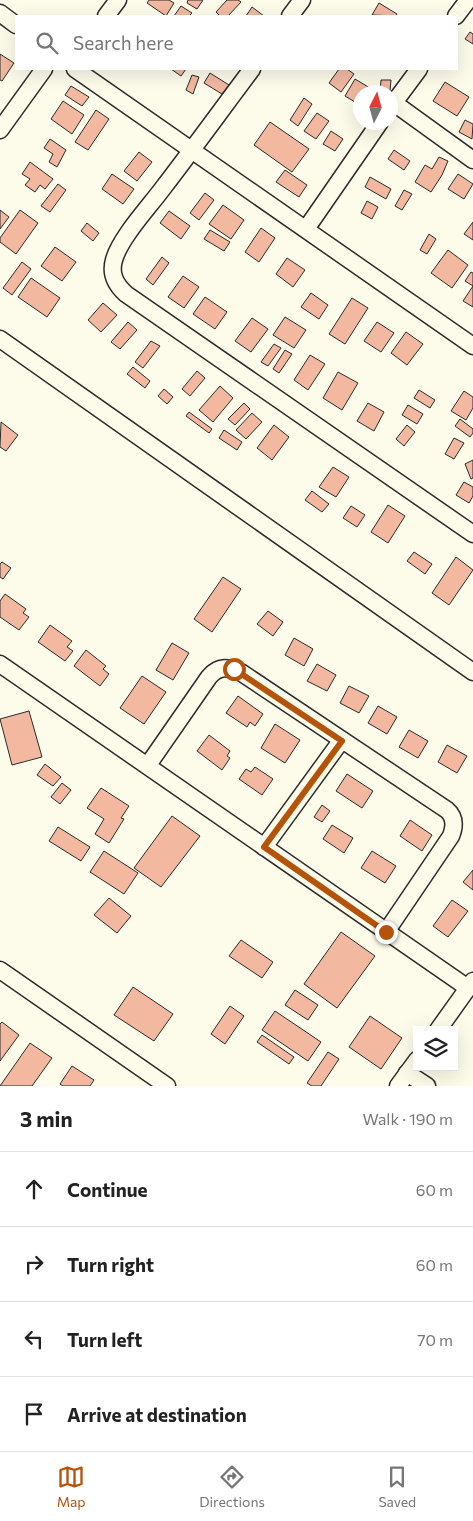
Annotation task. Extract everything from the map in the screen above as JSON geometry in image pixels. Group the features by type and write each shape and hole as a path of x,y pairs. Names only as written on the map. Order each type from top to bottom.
{"street":[{"path":"107,15 118,0"},
{"path":"291,15 302,0"},
{"path":"457,15 468,0"},
{"path":"0,13 15,24"},
{"path":"0,130 43,70"},
{"path":"76,70 473,346"},
{"path":"251,70 123,241 114,260 115,282 126,294 473,534"},
{"path":"398,98 418,70"},
{"path":"398,110 473,160"},
{"path":"306,229 374,130"},
{"path":"0,339 473,672"},
{"path":"148,765 209,677 216,670 223,667 242,673 447,810 454,820 451,836 386,932"},
{"path":"2,670 148,765 386,932 471,985 441,1026"},
{"path":"264,847 342,741"},
{"path":"1,973 167,1086"},
{"path":"398,1086 412,1066 427,1086"}],"building":[{"path":"149,0 169,0 174,3 167,15 165,15 147,3"},
{"path":"188,0 203,0 197,9 187,3"},
{"path":"227,0 238,0 241,2 229,15 219,15 216,12"},
{"path":"379,3 397,14 396,15 372,15"},
{"path":"181,6 192,13 190,15 175,15"},
{"path":"252,7 263,15 247,15"},
{"path":"470,32 473,34 473,44 465,39"},
{"path":"0,54 14,63 2,81 0,80"},
{"path":"172,70 185,70 181,76"},
{"path":"338,70 348,70 354,74 341,92 329,83"},
{"path":"210,73 229,85 222,94 204,83"},
{"path":"192,75 199,77 193,94 186,90"},
{"path":"355,79 365,85 353,85 353,101 345,96"},
{"path":"381,80 391,80 391,85 381,85"},
{"path":"445,82 469,97 457,116 433,101"},
{"path":"71,86 89,97 82,106 65,95"},
{"path":"304,98 312,104 298,126 290,120"},
{"path":"63,101 84,115 72,134 51,119"},
{"path":"96,110 109,119 88,150 75,142"},
{"path":"317,113 329,121 316,139 304,131"},
{"path":"465,120 473,124 472,139 459,132"},
{"path":"270,122 309,149 292,172 254,145"},
{"path":"331,131 343,139 335,151 323,144"},
{"path":"50,139 66,150 57,167 49,162 53,154 44,148"},
{"path":"394,150 410,161 404,170 388,159"},
{"path":"139,152 152,162 137,181 124,171"},
{"path":"439,157 448,161 431,192 415,182 425,165 432,169"},
{"path":"30,162 53,179 45,189 40,185 35,192 25,185 30,179 22,174"},
{"path":"285,170 307,185 299,197 276,182"},
{"path":"112,174 134,189 123,204 102,189"},
{"path":"458,174 473,184 464,199 448,189"},
{"path":"370,177 391,189 386,199 365,187"},
{"path":"58,184 66,190 50,212 41,206"},
{"path":"404,190 412,194 402,210 395,206"},
{"path":"205,193 214,200 199,220 190,213"},
{"path":"367,201 378,207 372,219 361,213"},
{"path":"223,205 244,220 231,239 209,224"},
{"path":"0,210 9,217 0,229"},
{"path":"20,210 38,223 16,254 0,242 0,238"},
{"path":"169,211 190,226 181,239 160,223"},
{"path":"473,222 473,240 464,234"},
{"path":"87,223 99,233 93,241 81,231"},
{"path":"261,228 275,238 259,262 245,252"},
{"path":"210,230 230,242 224,251 204,239"},
{"path":"429,234 436,239 427,254 420,250"},
{"path":"55,247 76,262 62,281 41,266"},
{"path":"448,250 468,265 452,288 431,273"},
{"path":"162,257 169,263 153,285 146,279"},
{"path":"287,258 305,270 293,287 276,274"},
{"path":"22,262 31,269 12,295 3,288"},
{"path":"471,272 473,273 473,286 465,281"},
{"path":"183,276 199,287 184,308 168,297"},
{"path":"31,278 60,298 47,317 18,297"},
{"path":"473,286 473,307 463,301"},
{"path":"311,293 328,305 319,319 301,307"},
{"path":"205,297 227,312 215,329 193,314"},
{"path":"352,298 368,308 345,344 329,334"},
{"path":"103,303 117,315 101,332 88,320"},
{"path":"285,317 306,330 294,348 273,335"},
{"path":"252,318 268,329 251,352 235,341"},
{"path":"128,322 137,330 120,349 111,342"},
{"path":"377,322 394,333 381,352 364,341"},
{"path":"406,332 423,344 407,365 391,353"},
{"path":"151,341 160,346 143,368 135,362"},
{"path":"274,344 281,348 268,366 261,362"},
{"path":"285,350 292,354 279,373 273,369"},
{"path":"310,355 325,364 308,390 294,380"},
{"path":"133,367 150,381 145,388 127,374"},
{"path":"197,371 205,378 190,396 182,389"},
{"path":"338,372 358,383 342,410 323,398"},
{"path":"220,386 233,398 213,422 199,410"},
{"path":"164,389 173,397 167,404 158,396"},
{"path":"419,390 435,400 430,408 414,398"},
{"path":"464,391 473,397 473,408 466,420 451,411"},
{"path":"244,403 250,409 235,425 228,419"},
{"path":"368,403 384,412 374,431 357,421"},
{"path":"408,405 423,414 417,424 402,415"},
{"path":"189,412 212,429 209,433 186,416"},
{"path":"252,413 262,422 246,439 236,430"},
{"path":"460,419 473,429 470,437 455,426"},
{"path":"1,422 18,435 6,451 0,447"},
{"path":"274,425 289,437 272,460 257,448"},
{"path":"407,425 415,432 404,446 396,439"},
{"path":"224,430 242,442 237,450 219,438"},
{"path":"454,438 464,443 454,459 445,454"},
{"path":"473,460 473,478 471,479 465,464"},
{"path":"333,467 349,477 336,497 319,487"},
{"path":"464,482 473,487 473,496 469,503 456,495"},
{"path":"312,491 329,504 322,512 305,500"},
{"path":"388,505 405,516 388,543 371,532"},
{"path":"351,506 365,515 357,527 343,518"},
{"path":"414,552 432,564 425,574 407,561"},
{"path":"456,557 473,570 449,605 432,593"},
{"path":"2,562 11,568 3,579 0,577 0,564"},
{"path":"223,577 241,589 212,632 194,619"},
{"path":"5,594 26,609 23,613 29,617 19,630 0,617 0,601"},
{"path":"268,611 283,622 273,636 257,624"},
{"path":"50,625 72,641 67,647 73,651 65,661 38,642"},
{"path":"294,638 313,649 304,666 285,655"},
{"path":"172,643 189,653 173,680 156,670"},
{"path":"86,650 106,666 103,669 109,674 100,686 74,666"},
{"path":"317,664 336,675 327,691 307,681"},
{"path":"142,676 166,692 144,724 120,708"},
{"path":"349,686 369,696 359,713 340,703"},
{"path":"238,696 263,714 255,726 250,722 247,727 226,713"},
{"path":"378,706 397,717 387,734 368,723"},
{"path":"29,711 42,757 12,765 0,719"},
{"path":"275,724 300,740 285,763 261,748"},
{"path":"409,730 428,741 418,758 399,747"},
{"path":"209,735 230,751 227,756 230,758 222,770 197,751"},
{"path":"447,745 467,756 457,773 438,762"},
{"path":"45,764 61,777 53,786 37,775"},
{"path":"255,767 273,779 262,795 239,779 246,769 251,772"},
{"path":"347,774 373,791 362,808 336,791"},
{"path":"62,783 71,790 60,804 51,797"},
{"path":"101,788 129,806 121,818 124,819 109,843 95,834 104,819 87,808"},
{"path":"322,805 330,811 322,822 314,817"},
{"path":"172,816 200,836 161,887 134,868"},
{"path":"410,820 432,835 422,851 400,836"},
{"path":"332,825 353,838 344,853 323,839"},
{"path":"58,827 90,847 81,861 49,841"},
{"path":"104,851 138,873 124,894 90,872"},
{"path":"372,851 396,866 385,883 361,868"},
{"path":"473,870 473,890 463,882"},
{"path":"109,898 131,916 117,933 94,915"},
{"path":"452,900 468,911 448,937 433,926"},
{"path":"341,932 375,956 337,1008 304,984"},
{"path":"241,940 273,962 262,978 229,956"},
{"path":"133,987 173,1014 154,1041 114,1015"},
{"path":"295,990 318,1005 308,1020 285,1005"},
{"path":"230,1006 244,1016 225,1044 211,1034"},
{"path":"275,1011 321,1042 308,1061 262,1030"},
{"path":"370,1016 402,1038 381,1069 349,1047"},
{"path":"2,1022 19,1035 0,1061 0,1024"},
{"path":"262,1035 294,1057 289,1064 257,1042"},
{"path":"30,1043 52,1058 32,1086 0,1086"},
{"path":"328,1052 339,1059 321,1086 312,1086 307,1083"},
{"path":"72,1066 94,1080 90,1086 63,1086 60,1084"}],"route":[{"path":"234,669 342,741 264,847 386,932"}]}
